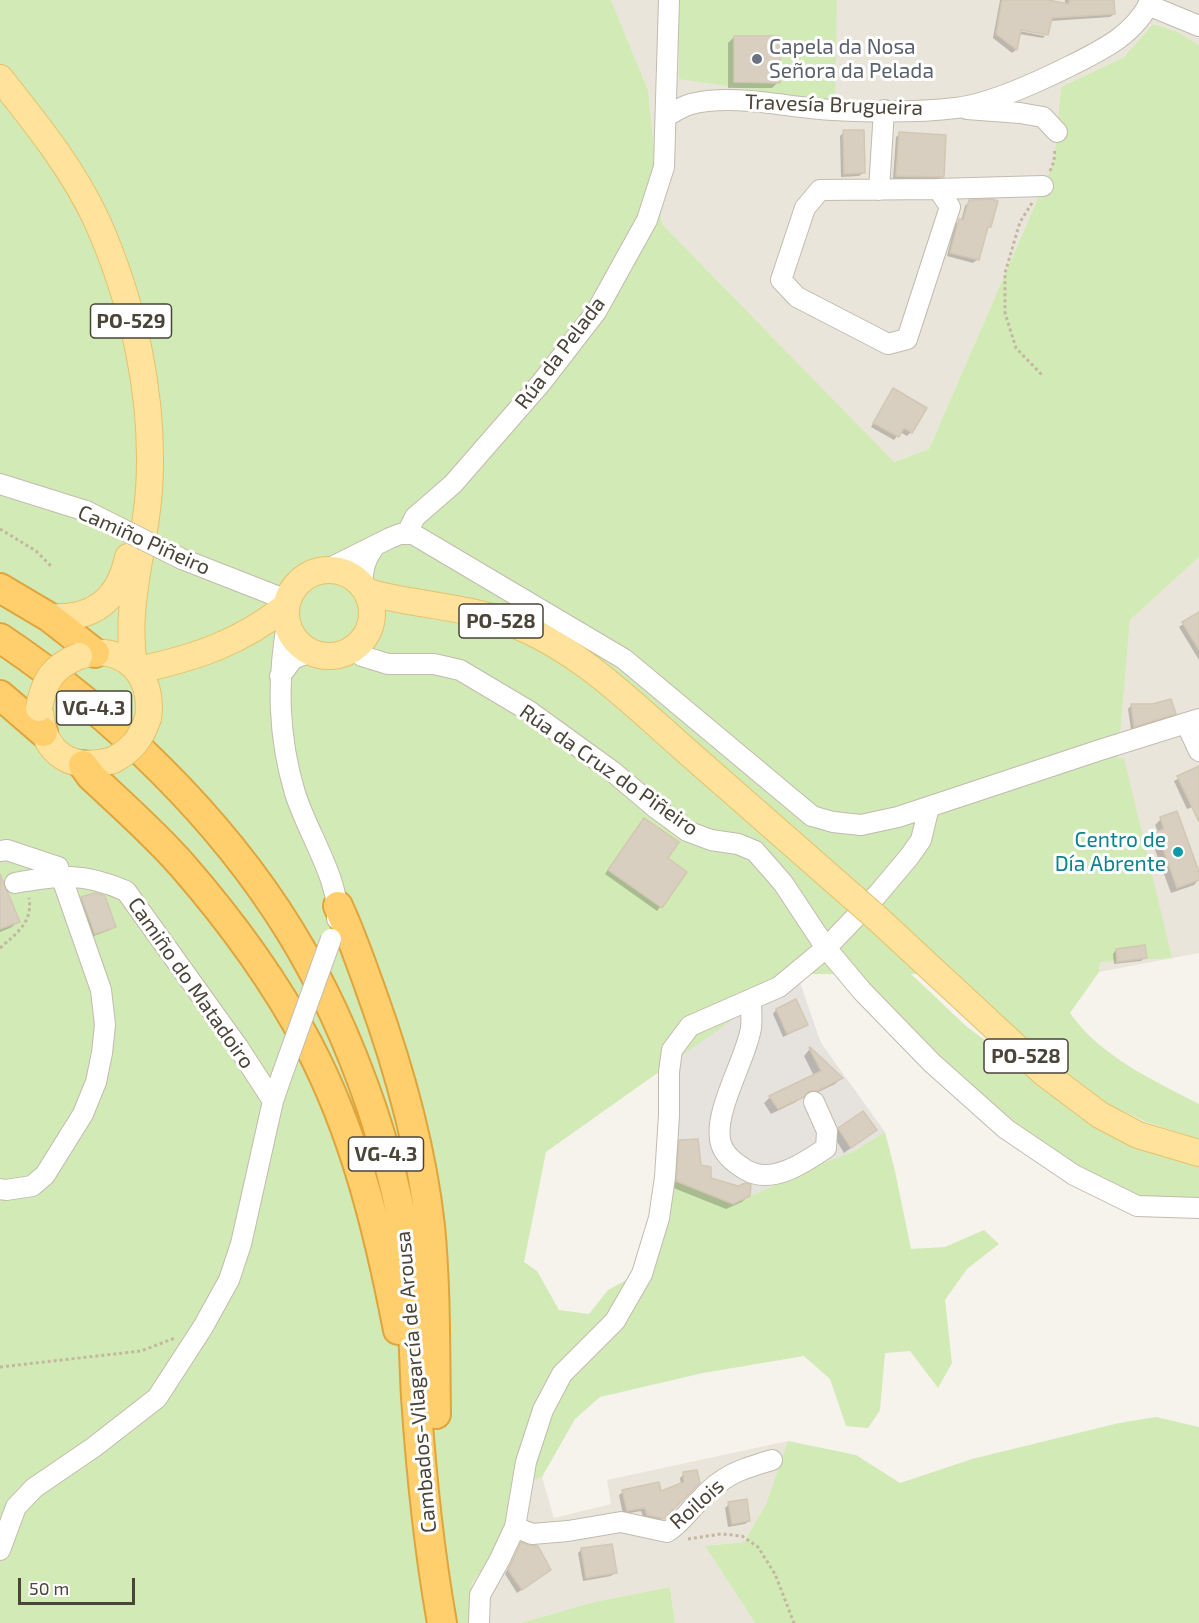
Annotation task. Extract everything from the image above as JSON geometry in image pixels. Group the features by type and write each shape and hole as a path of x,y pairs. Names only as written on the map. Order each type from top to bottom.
{"highway":[{"path":"0,588 49,617 92,654"},
{"name":"Cambados-Vilagarcía de Arousa","path":"0,638 89,704 180,789 219,834 283,920 333,1011 351,1052 384,1144 403,1226 412,1309 416,1399 434,1575 442,1623"},
{"path":"0,695 41,720"},
{"path":"83,765 91,776 181,864 242,940 262,967 308,1044 333,1098 359,1171 384,1254 399,1336 414,1504 434,1575"},
{"path":"338,906 352,938 401,1077 418,1151 430,1226 435,1328 434,1575"}],"main road":[{"name":"PO-529","path":"0,78 68,170 96,219 120,280 139,347 147,405 149,487 130,626 136,668"},
{"path":"49,617 64,618 84,615 100,607 117,587 128,561 137,489 139,443 147,405"},
{"path":"136,668 184,660 228,643 267,622 292,626 328,656 337,656 354,649 370,627 372,609 365,588 343,571 328,569 311,573 297,584 292,626"},
{"name":"PO-528","path":"365,588 397,600 510,623 547,641 596,672 878,919 1044,1073 1100,1115 1138,1135 1199,1153"},
{"name":"PO-529","path":"92,654 110,644 133,596"},
{"name":"PO-528","path":"370,627 407,613 428,609 453,610"},
{"path":"149,711 149,693 136,668 117,656 92,654 68,661 52,673 43,689 41,720 49,743 59,754 70,761 83,765 113,760 129,752 137,743 162,683 184,660"}],"street":[{"name":"Rúa da Pelada","path":"407,533 415,517 453,484 541,383 596,312 647,220 664,167 669,0"},
{"name":"Travesía Brugueira","path":"667,116 690,104 717,101 834,110 958,108 1046,78 1120,39 1144,15 1150,3"},
{"path":"1150,3 1199,26"},
{"path":"958,108 1043,117 1057,132"},
{"path":"879,190 884,110"},
{"path":"938,189 950,207 907,339 888,345 797,297 781,280 805,208 820,190 1043,186"},
{"name":"Camiño Piñeiro","path":"0,484 86,511 182,559 274,595 292,626"},
{"path":"328,569 390,538 407,533 426,540 624,659 812,816 832,822 861,825 898,817 1193,721 1199,751"},
{"path":"365,588 363,569 370,552 376,545"},
{"path":"280,676 293,659 292,626"},
{"path":"0,1550 16,1507 34,1488 94,1447 157,1398 203,1327 229,1280 242,1244 273,1101 332,939 338,906 334,889 295,794 286,759 280,710 280,676 292,626"},
{"name":"Rúa da Cruz do Piñeiro","path":"354,649 362,656 388,664 434,664 460,670 529,711 612,771 687,831 711,840 738,844 755,851 783,883 826,948 862,991 932,1063 1006,1129 1074,1175 1137,1206 1199,1208"},
{"path":"479,1623 480,1595 515,1527 526,1462 543,1410 562,1374 615,1322 642,1274 659,1218 665,1177 672,1050 690,1026 779,987 826,948 877,895 909,857 921,840 929,807"},
{"path":"0,851 7,850 58,867 101,990 105,1025 96,1082 83,1114 45,1175 32,1186 0,1189"},
{"path":"20,882 62,876"},
{"name":"Camiño do Matadoiro","path":"62,876 102,880 126,891 238,1047 273,1101"},
{"path":"751,1000 751,1028 724,1108 719,1131 722,1145 732,1161 752,1173 769,1176 803,1163 826,1148 827,1131 814,1102"},
{"name":"Roilois","path":"515,1527 532,1534 568,1531 621,1522 667,1532 675,1527 717,1484 738,1469 772,1460"}],"path":[{"path":"1042,375 1016,348 1005,313 1005,273 1020,222 1043,186 1054,160 1057,132"},
{"path":"0,529 36,551 51,566"},
{"path":"0,948 17,933 30,916 30,901 20,882"},
{"path":"0,1367 141,1351 203,1327"},
{"path":"667,1532 687,1539 721,1534 742,1536 758,1547 775,1574 794,1623"}],"shaded area":[{"path":"611,0 1199,0 1199,45 1178,32 1153,24 1124,57 1061,87 1054,161 929,449 893,462 662,224 648,90"},
{"path":"1199,557 1199,953 1099,972 1130,620"},
{"path":"797,974 821,1043 885,1132 852,1152 733,1204 665,1177 672,1050"},
{"path":"788,1441 766,1504 744,1542 705,1546 755,1623 675,1623 670,1587 594,1602 520,1623 468,1623 472,1583 503,1541 522,1485 542,1477 554,1518 611,1504 607,1480"}],"green space":[{"path":"0,0 611,0 648,90 662,224 894,462 929,449 1054,161 1061,87 1124,57 1153,24 1178,32 1199,45 1199,557 1130,620 1118,759 1124,758 1172,958 1100,962 1099,972 1070,1013 1083,1029 1112,1055 1199,1104 1199,1139 1146,1122 1108,1104 1054,1063 953,973 911,974 966,1026 1071,1105 1199,1163 1199,1208 1108,1197 932,1063 851,974 797,974 546,1152 524,1262 537,1271 559,1310 589,1314 608,1290 630,1278 665,1177 733,1204 852,1152 885,1132 911,1249 945,1247 984,1230 999,1244 967,1269 945,1300 952,1363 938,1388 910,1351 885,1353 880,1410 868,1428 846,1426 830,1379 804,1356 703,1373 600,1397 575,1419 542,1477 522,1485 503,1541 472,1583 468,1623 0,1623"},
{"path":"679,0 837,0 835,102 679,79"},
{"path":"1156,1417 1199,1427 1199,1623 755,1623 705,1546 744,1542 766,1504 788,1441 856,1455 900,1483 972,1459 1119,1423"},
{"path":"670,1587 675,1623 520,1623 594,1602"}],"building":[{"path":"1002,0 1048,0 1069,4 1069,0 1114,0 1115,14 1052,18 1048,35 1021,30 1017,50 996,34"},
{"name":"Capela da Nosa Señora da Pelada","path":"734,36 780,36 780,83 734,82"},
{"path":"843,130 864,130 865,173 844,174"},
{"path":"899,132 946,135 944,177 896,176"},
{"path":"969,200 998,201 979,260 950,253 959,219 963,220"},
{"path":"893,388 927,408 912,433 904,428 899,437 873,423"},
{"path":"1199,612 1199,650 1182,622"},
{"path":"1171,699 1176,714 1134,727 1131,704 1152,704"},
{"path":"1199,766 1199,822 1177,776"},
{"name":"Centro de Día Abrente","path":"1177,811 1199,872 1199,880 1177,888 1157,832 1164,829 1160,817"},
{"path":"644,818 679,842 668,858 687,872 662,908 608,870"},
{"path":"0,874 20,922 0,929"},
{"path":"95,893 105,896 116,927 95,934 81,897"},
{"path":"1145,945 1147,958 1117,962 1116,949"},
{"path":"796,999 808,1025 787,1034 776,1009"},
{"path":"810,1047 843,1078 817,1091 809,1091 804,1097 778,1109 769,1096 821,1071"},
{"path":"863,1111 877,1130 851,1148 838,1128"},
{"path":"698,1139 701,1165 711,1167 711,1178 738,1186 746,1183 751,1185 750,1196 733,1204 676,1181 679,1140"},
{"path":"697,1470 700,1483 664,1519 647,1515 645,1508 627,1511 622,1490 659,1482 661,1491 684,1482 683,1472"},
{"path":"747,1499 750,1521 732,1524 728,1502"},
{"path":"521,1542 538,1546 551,1570 522,1590 508,1570"},
{"path":"612,1544 617,1573 586,1578 581,1548"}],"place":[{"name":"Capela da Nosa Señora da Pelada","path":"757,59"},
{"name":"Centro de Día Abrente","path":"1178,852"}]}
